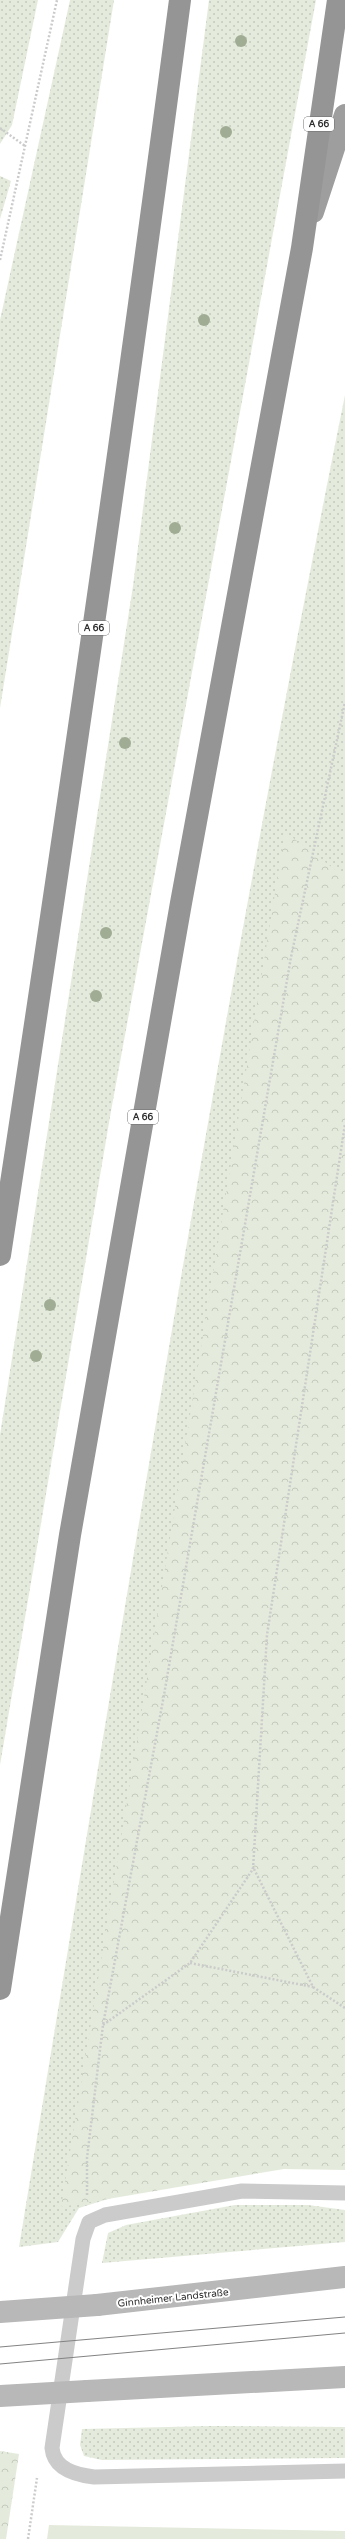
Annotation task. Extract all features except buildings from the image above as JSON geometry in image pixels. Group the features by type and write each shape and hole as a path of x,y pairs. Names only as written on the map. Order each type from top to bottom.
{"highway":[{"name":"A 66","path":"0,1255 60,864 134,352 180,0"},
{"name":"A 66","path":"0,1989 71,1527 182,895 302,248 338,0"},
{"path":"302,248 345,115"}],"main road":[{"name":"Ginnheimer Landstraße","path":"0,2312 97,2305 345,2277"},
{"path":"0,2396 345,2376"}],"lane":[{"path":"345,2193 242,2191 105,2215 89,2222 83,2238 53,2436 53,2455 58,2463 80,2476 94,2477 345,2471"}],"path":[{"path":"0,260 57,0"},
{"path":"0,128 25,146"},
{"path":"89,2222 87,2206 87,2158 103,2025 164,1694 291,957 345,702"},
{"path":"103,2025 190,1963 253,1869 267,1635 345,1124"},
{"path":"253,1869 313,1986"},
{"path":"190,1963 313,1986 345,2008"},
{"path":"28,2539 38,2475"}],"green space":[{"path":"0,0 38,0 12,125 0,144"},
{"path":"70,0 114,0 0,708 0,320"},
{"path":"209,0 316,0 111,1111 0,1765 0,1435 133,586"},
{"path":"0,176 11,181 0,219"},
{"path":"345,395 345,1421 205,2169 79,2208 58,2242 19,2247 134,1551 214,1088 256,856"},
{"path":"285,832 345,877 345,2170 284,2169 61,2207"},
{"path":"235,2205 308,2205 345,2210 345,2242 102,2263 108,2233 126,2225"},
{"path":"210,2426 345,2427 345,2458 102,2460 84,2456 80,2445 82,2429"},
{"path":"0,2451 19,2454 6,2539 0,2539"},
{"path":"49,2525 345,2531 345,2539 47,2539"}],"tram line":[{"path":"0,2347 345,2317"},
{"path":"0,2364 345,2333"}]}
